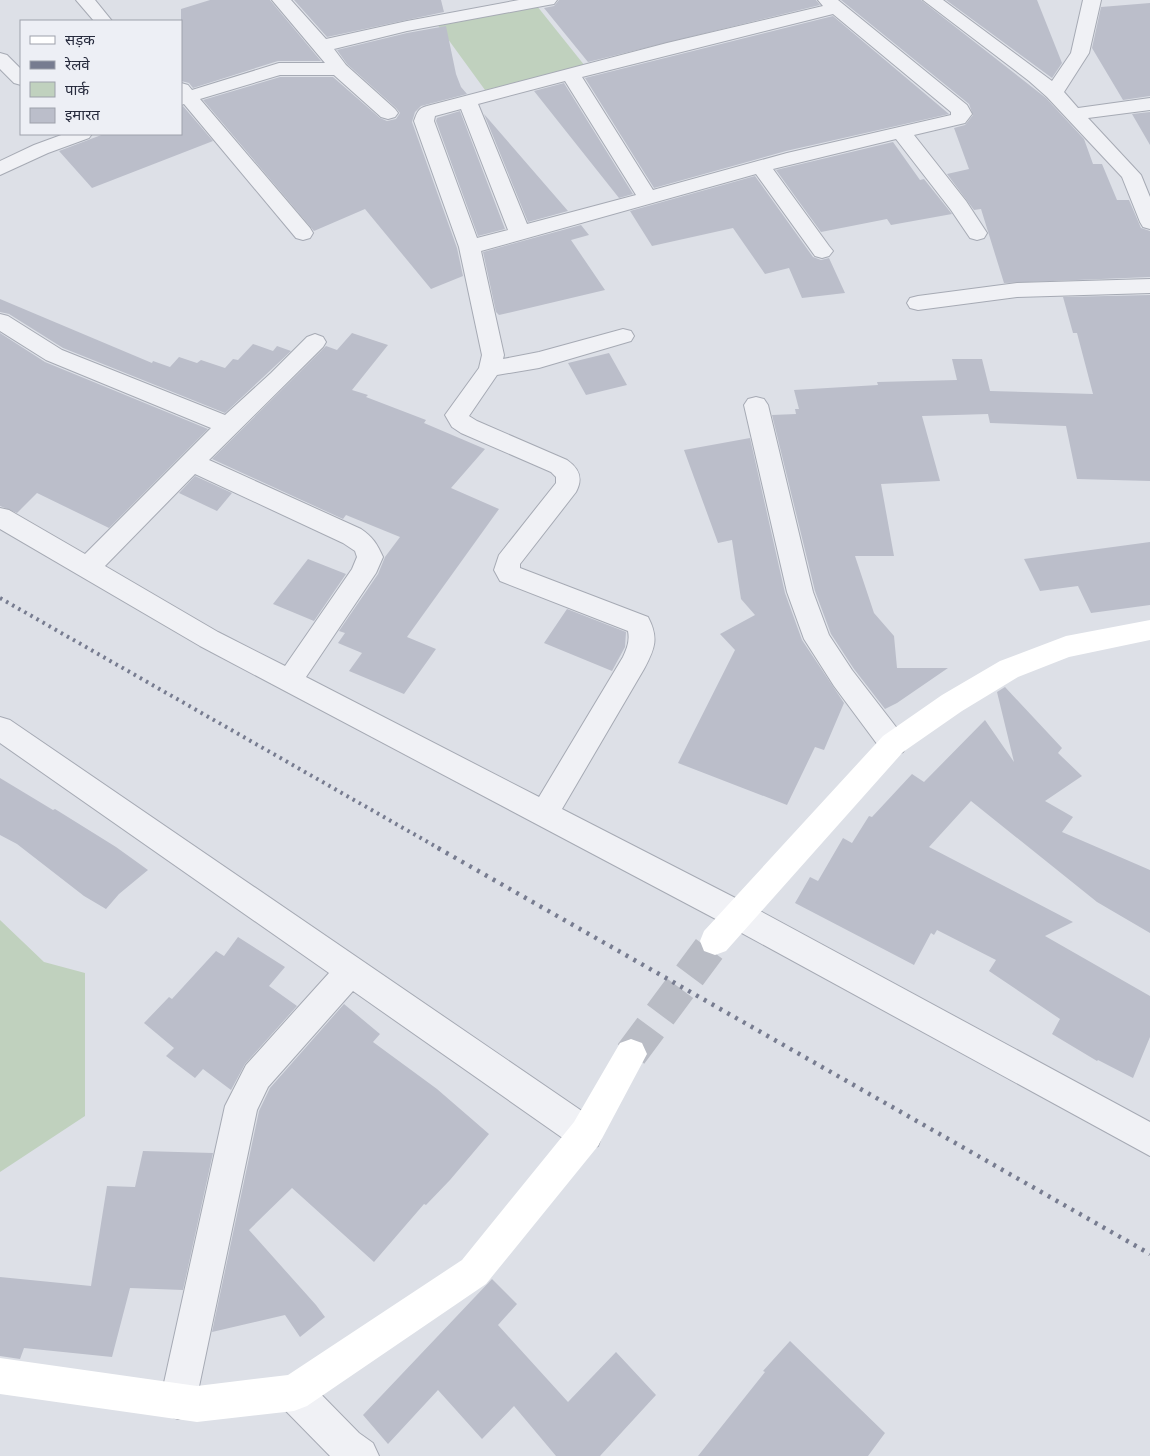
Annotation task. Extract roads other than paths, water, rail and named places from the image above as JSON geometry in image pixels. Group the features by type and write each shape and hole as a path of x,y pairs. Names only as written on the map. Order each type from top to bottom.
{"street":[{"path":"85,0 102,20"},
{"path":"281,0 322,46 339,69 388,113"},
{"path":"322,46 376,32 548,0"},
{"path":"932,0 1015,60 1054,93 1131,175 1150,222"},
{"path":"1054,93 1080,53 1092,0"},
{"path":"470,247 761,167 958,119 962,114 960,109 832,4 427,112 424,121 470,247 493,355 490,368 457,414 460,421 559,466 568,472 570,479 567,486 508,562 507,570 509,574 639,624 644,634 643,643 635,661 544,814"},
{"path":"0,59 20,78"},
{"path":"303,233 184,95 279,69 339,69"},
{"path":"571,75 648,198"},
{"path":"468,102 520,233"},
{"path":"1074,114 1150,104"},
{"path":"901,132 959,206 977,233"},
{"path":"0,169 79,135"},
{"path":"761,167 822,252"},
{"path":"918,303 1017,290 1150,286"},
{"path":"0,321 54,355 228,426"},
{"path":"490,368 539,360 623,336"},
{"path":"87,568 228,426 278,380 315,342"},
{"path":"756,405 800,592 817,640 893,744"},
{"path":"192,462 352,536 365,545 370,556 362,573 289,681"},
{"path":"0,518 209,639 738,915 1150,1140"},
{"path":"715,941 893,744 952,703 1009,669 1066,647 1150,630"},
{"path":"0,728 586,1134"},
{"path":"178,1401 241,1106 248,1089 257,1076 351,971"},
{"path":"0,1376 197,1404 294,1394 474,1272 586,1134 631,1054"},
{"path":"294,1394 346,1446 360,1456"}],"tunnel":[{"path":"631,1054 715,941"}],"railway":[{"path":"0,598 440,849"},
{"path":"438,848 1150,1254"}]}
